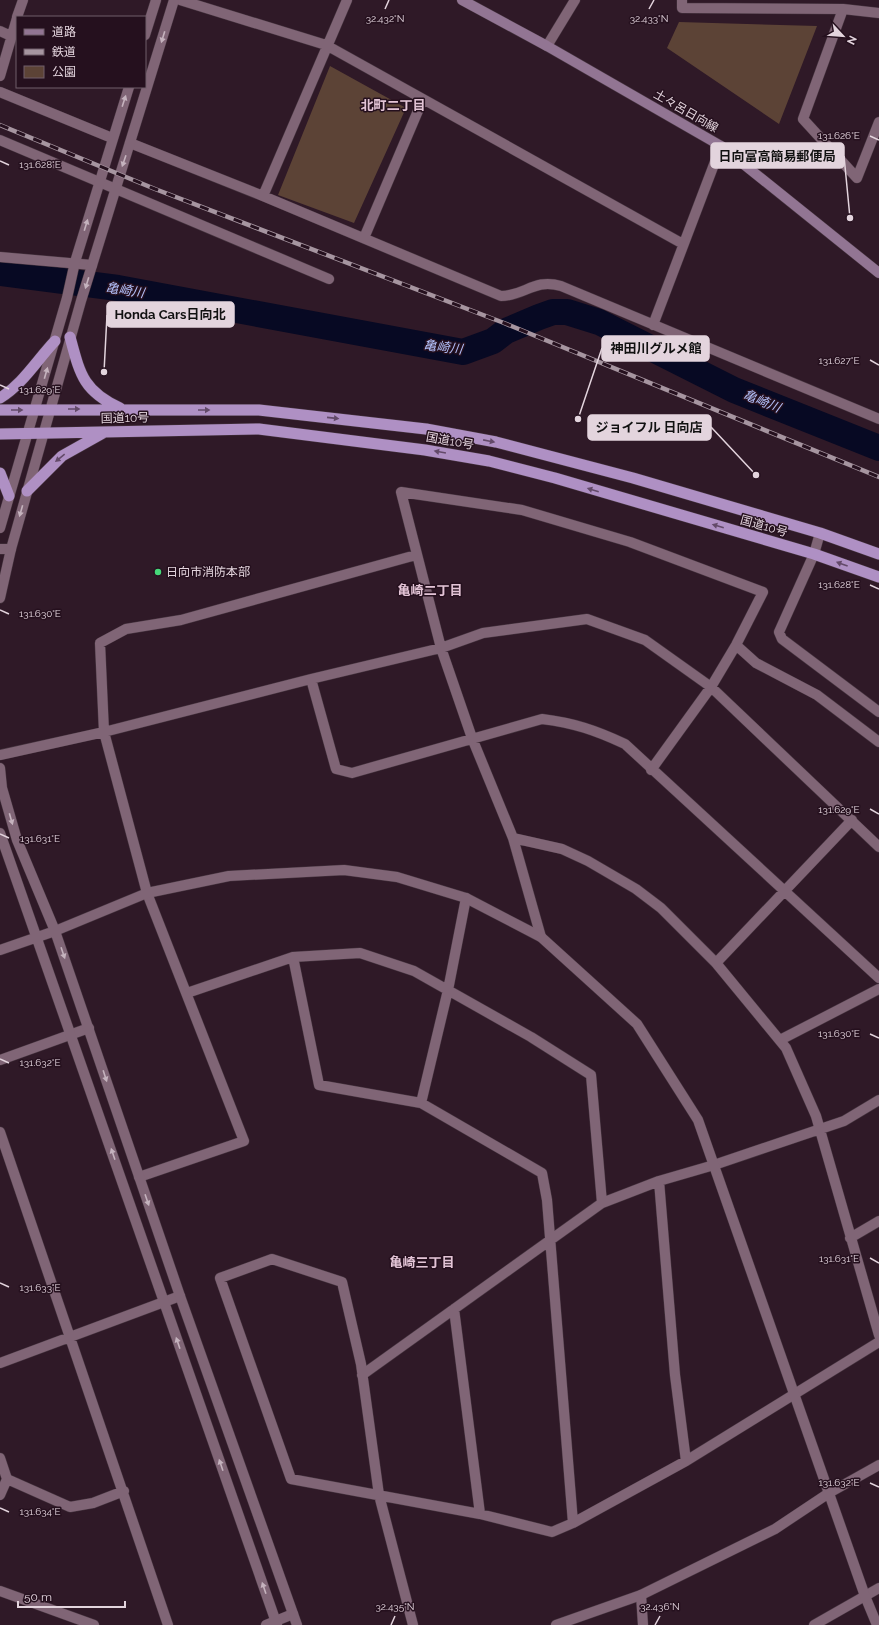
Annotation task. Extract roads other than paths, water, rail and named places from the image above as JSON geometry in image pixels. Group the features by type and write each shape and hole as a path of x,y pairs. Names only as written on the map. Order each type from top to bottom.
{"highway":[{"path":"70,337 79,368 88,386 102,400 123,409"},
{"path":"0,398 7,394 24,377 55,341"},
{"name":"国道10号","path":"0,410 259,410 426,428 496,442 556,457 820,533 879,554"},
{"name":"国道10号","path":"0,434 259,429 439,452 489,461 555,478 814,554 879,577"},
{"path":"27,491 62,456 106,432"},
{"path":"0,473 9,496"}],"main road":[{"name":"土々呂日向線","path":"462,0 547,46 721,146 879,272"}],"street":[{"path":"17,16 22,0"},
{"path":"146,32 156,0"},
{"path":"0,598 11,549 70,337 115,187 174,0"},
{"path":"180,0 326,45 684,244"},
{"path":"263,196 326,45 347,0"},
{"path":"547,46 575,0"},
{"path":"682,0 682,8 843,8 879,13"},
{"path":"843,8 803,119 857,178 879,122"},
{"path":"0,76 16,21"},
{"path":"0,31 12,36"},
{"path":"0,528 55,341 75,262 128,88"},
{"path":"0,92 112,138"},
{"path":"364,238 423,99"},
{"path":"0,140 115,187 329,279"},
{"path":"130,143 263,196 501,296 512,296 542,283 551,283 571,289 653,325 879,419"},
{"path":"653,325 721,146"},
{"path":"0,256 92,264"},
{"path":"541,937 512,838 472,738 441,648 401,492 522,510 630,542 763,592 736,645 711,687 651,770"},
{"path":"820,533 814,554 779,632 782,639 879,712"},
{"path":"0,549 11,549"},
{"path":"139,1177 244,1141 147,893 104,732 100,643 126,629 181,620 416,555"},
{"path":"0,755 104,732 311,679 441,648 483,633 587,619 645,640 711,687 879,847"},
{"path":"736,645 756,662 816,695 879,742"},
{"path":"311,679 336,769 352,773 542,719 566,722 592,729 625,744 651,770 785,890 879,978"},
{"path":"0,768 2,788 17,840 55,931 180,1296 297,1625"},
{"path":"716,963 852,820"},
{"path":"0,833 2,845 37,937 276,1623"},
{"path":"512,838 562,850 613,874 661,908 716,963 786,1048 816,1116 818,1129 879,1335"},
{"path":"2,845 17,840"},
{"path":"0,950 55,931 147,893 229,876 344,870 397,877 466,898 541,937 637,1024 698,1120 829,1493 878,1625"},
{"path":"421,1103 448,990 466,898"},
{"path":"187,993 293,957 360,953 414,971 531,1037 591,1075 602,1203"},
{"path":"293,957 319,1085 421,1103 542,1173 547,1200 549,1241 573,1523"},
{"path":"780,1040 879,988"},
{"path":"0,1060 89,1028"},
{"path":"362,1375 602,1203 659,1181 714,1165 844,1121 879,1100"},
{"path":"0,1132 124,1492 168,1625"},
{"path":"659,1181 675,1375 686,1460"},
{"path":"850,1238 879,1221"},
{"path":"413,1625 379,1495 362,1375 342,1282 272,1259 220,1278 291,1479 379,1495 480,1514 552,1532 573,1523 686,1460 879,1342"},
{"path":"0,1363 180,1296"},
{"path":"454,1310 480,1514"},
{"path":"0,1458 7,1480 0,1495"},
{"path":"556,1625 641,1595 775,1529 829,1493 879,1465"},
{"path":"7,1480 70,1507 93,1503 124,1492"},
{"path":"814,1625 879,1588"},
{"path":"0,1591 94,1625"},
{"path":"641,1595 643,1625"},
{"path":"266,1625 276,1623 293,1614"}],"waterway":[{"name":"亀崎川","path":"0,273 118,288 463,352 493,341 506,331 539,317 553,312 567,312 599,322 734,390 879,448"}],"railway":[{"path":"0,125 155,189 504,323 879,477"}],"place":[{"name":"日向富高簡易郵便局","path":"850,218"},
{"name":"Honda Cars日向北","path":"104,372"},
{"name":"神田川グルメ館","path":"578,419"},
{"name":"ジョイフル 日向店","path":"756,475"},
{"name":"日向市消防本部","path":"158,572"}],"district":[{"name":"北町二丁目","path":"393,105"},
{"name":"亀崎二丁目","path":"430,590"},
{"name":"亀崎三丁目","path":"422,1262"}]}
